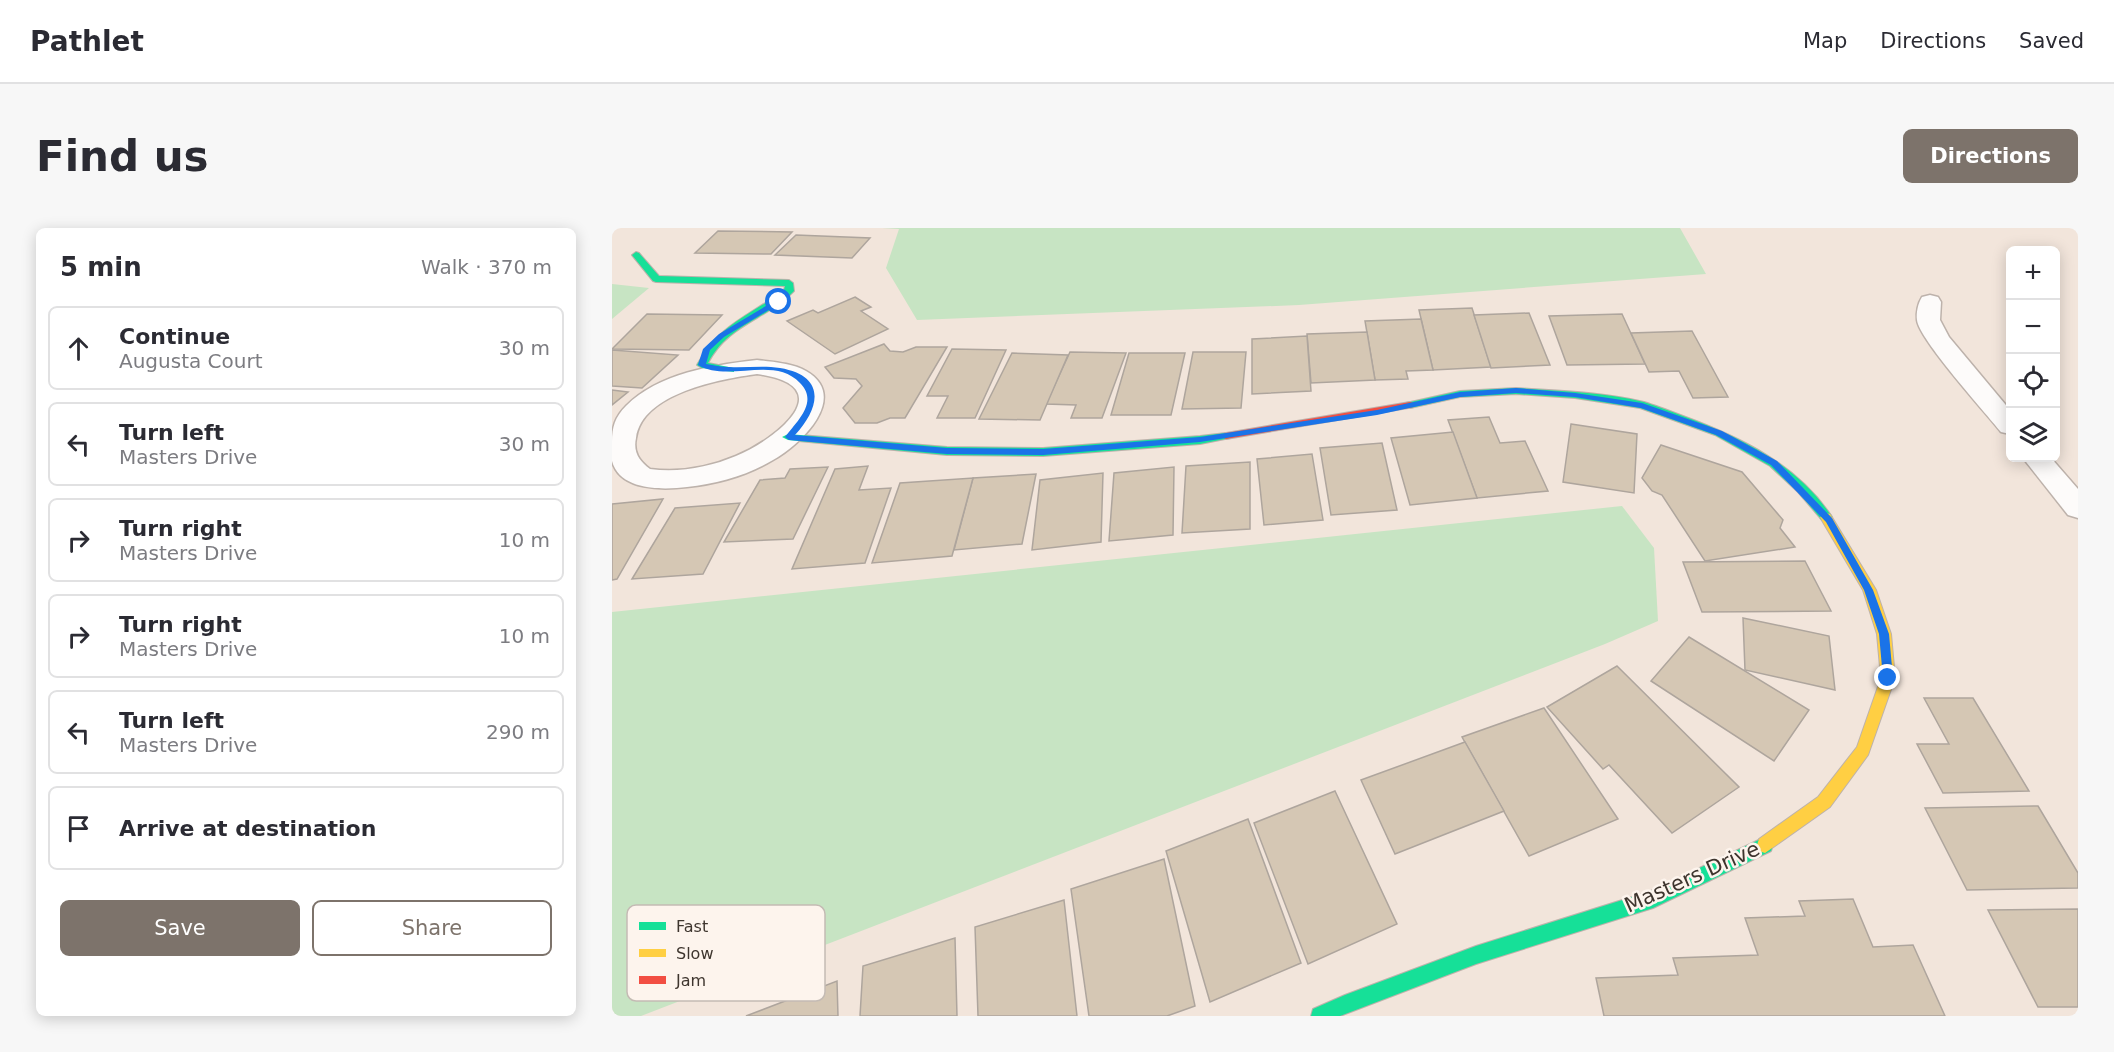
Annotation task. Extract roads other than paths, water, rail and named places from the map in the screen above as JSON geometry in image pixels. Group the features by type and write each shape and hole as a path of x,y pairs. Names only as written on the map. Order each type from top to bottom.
{"street":[{"path":"636,255 656,279 789,283 789,291 779,302 748,318 721,336 707,349 702,365 730,370"},
{"path":"1930,302 1929,320 1939,340 2006,421"},
{"path":"757,368 781,370 799,377 810,388 812,403 805,420 789,437 765,453 734,467 702,476 670,479 643,477 618,470 614,454 615,438 626,420 646,403 671,388 700,377 730,370 757,368"},
{"name":"Masters Drive","path":"789,437 947,451 1043,452 1200,440 1377,412 1460,394 1516,391 1575,395 1642,405 1683,419 1719,433 1774,463 1802,489 1829,520 1869,590 1884,634 1888,678 1863,750 1824,802 1757,851 1653,899 1476,955 1344,1004 1320,1016"},
{"path":"2039,462 2078,508"}]}
